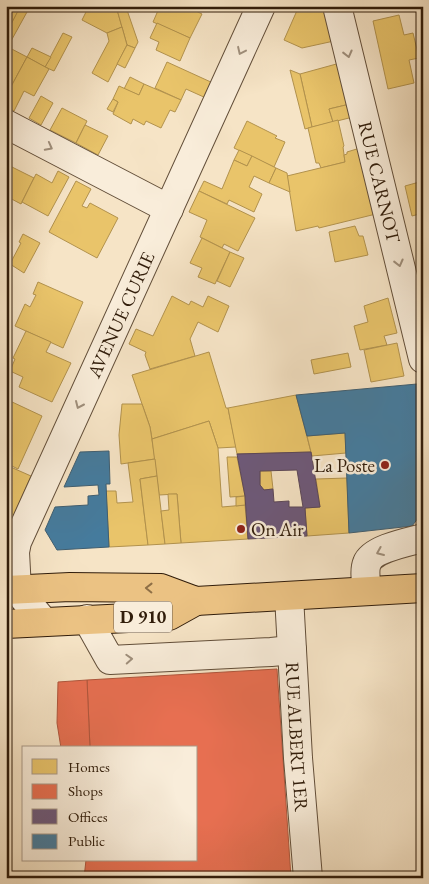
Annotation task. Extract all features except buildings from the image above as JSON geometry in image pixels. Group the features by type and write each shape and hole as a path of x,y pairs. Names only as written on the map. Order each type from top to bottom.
{"main road":[{"name":"D 910","path":"12,590 70,587 161,588 196,601 423,588"},
{"name":"D 910","path":"6,624 170,616 196,601"}],"street":[{"name":"AVENUE CURIE","path":"12,590 17,542 262,6"},
{"name":"RUE CARNOT","path":"337,6 423,359"},
{"path":"6,124 169,209"},
{"path":"367,590 366,565 370,556 423,538"},
{"path":"12,590 44,622"},
{"name":"RUE ALBERT 1ER","path":"289,596 308,878"},
{"path":"87,619 110,660 225,662 292,650"}],"place":[{"name":"La Poste","path":"385,465"},
{"name":"On Air","path":"241,529"}]}
